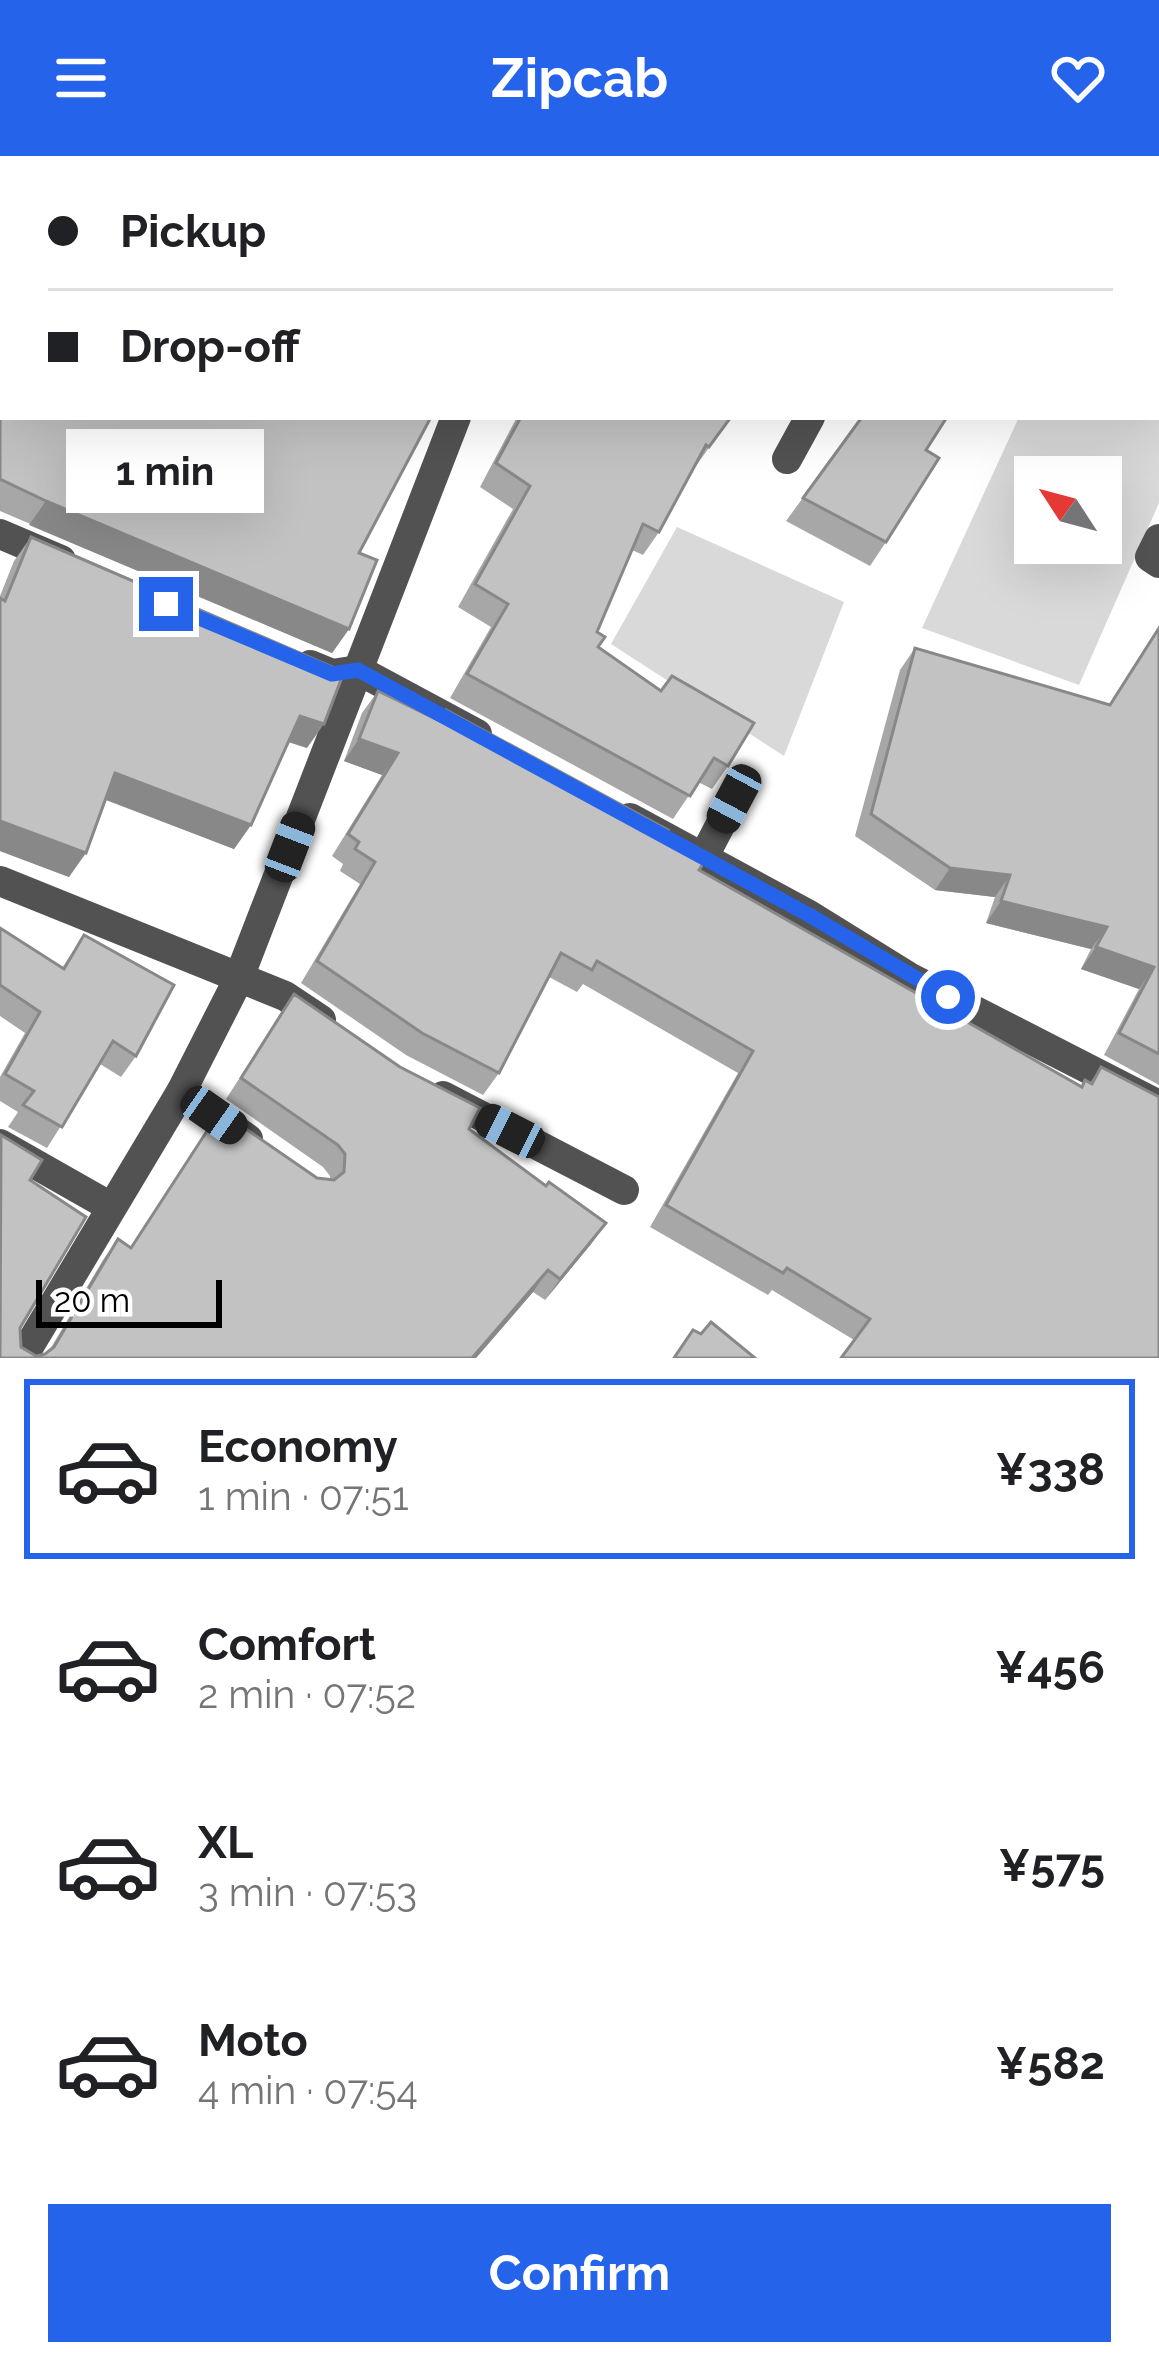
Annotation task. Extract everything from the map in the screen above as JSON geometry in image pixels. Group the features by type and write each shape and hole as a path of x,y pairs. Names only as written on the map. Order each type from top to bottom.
{"street":[{"path":"22,1358 181,1092 238,980 455,420"},
{"path":"788,459 808,420"},
{"path":"0,534 83,569"},
{"path":"1159,539 1150,557 1159,562"},
{"path":"290,657 332,674 358,670 500,747"},
{"path":"703,857 734,799"},
{"path":"602,802 809,915 909,977 1159,1105"},
{"path":"0,881 285,996 340,1034"},
{"path":"417,1082 624,1190"},
{"path":"181,1092 275,1157"},
{"path":"0,1144 110,1207"}],"shaded area":[{"path":"1018,420 1159,420 1159,503 1079,685 922,628"},
{"path":"677,527 844,602 784,756 611,644"}],"building":[{"path":"0,420 429,420 359,553 377,560 349,629 0,479"},
{"path":"519,420 729,420 706,445 659,532 643,524 597,632 605,637 598,647 661,691 672,676 754,723 728,766 714,758 690,796 467,674 508,604 475,584 530,486 496,463"},
{"path":"860,420 945,420 926,450 939,458 886,542 803,498"},
{"path":"31,537 344,672 324,724 300,716 251,825 115,773 86,853 0,821 0,598 5,601"},
{"path":"1159,628 1159,1054 1119,1033 1154,967 1096,947 1107,927 1001,901 1010,875 950,868 871,814 915,648 1110,705"},
{"path":"378,691 440,721 446,710 668,830 662,839 704,862 699,870 1082,1087 1085,1080 1092,1084 1101,1067 1159,1097 1159,1358 841,1358 870,1319 787,1268 783,1273 666,1205 753,1051 597,961 592,970 561,953 499,1073 422,1033 317,961 375,862 355,849 359,842 348,834 398,753 359,739"},
{"path":"0,928 64,969 84,935 174,985 136,1056 113,1041 62,1127 23,1105 34,1091 5,1074 40,1012 0,985"},
{"path":"294,994 400,1067 480,1108 469,1129 606,1223 560,1279 548,1270 472,1358 0,1358 1,1135 42,1160 30,1180 86,1217 20,1328 21,1347 36,1356 54,1347 118,1239 131,1248 220,1111 317,1178 334,1180 344,1172 345,1154 338,1145 241,1078"},
{"path":"711,1322 755,1358 674,1358 693,1330 701,1334"}],"route":[{"path":"166,604 332,674 358,670 809,915 948,997"}]}
